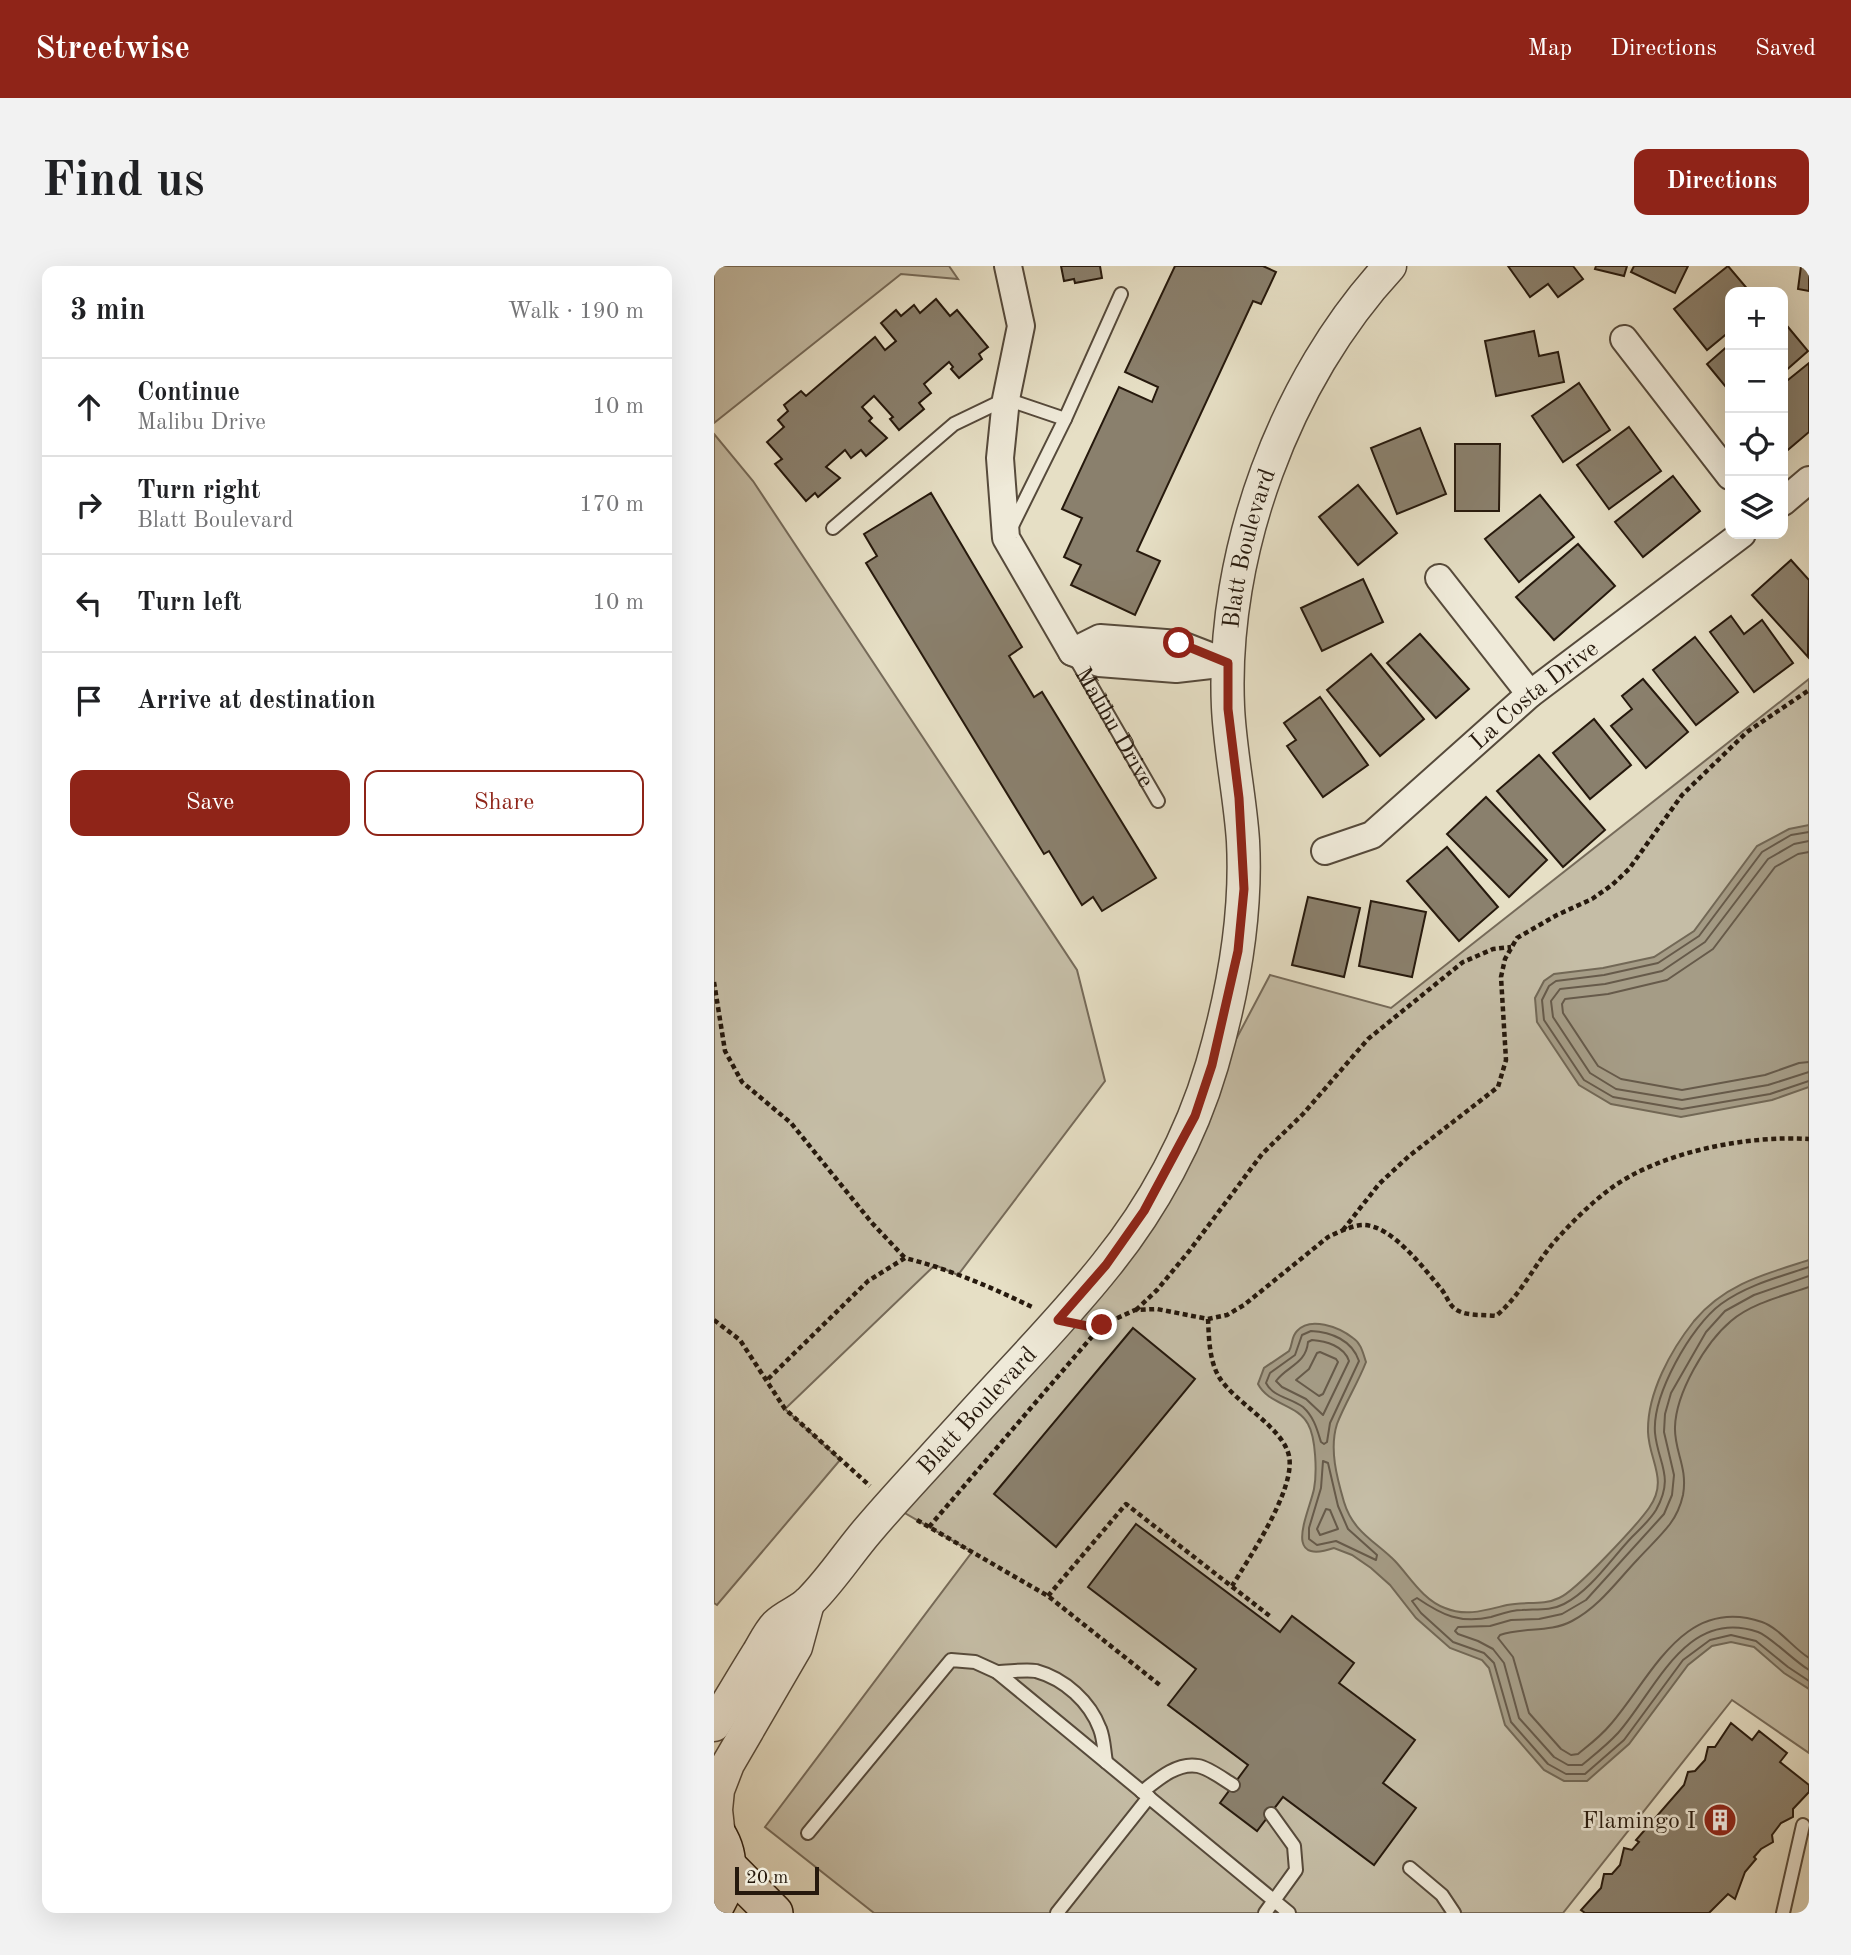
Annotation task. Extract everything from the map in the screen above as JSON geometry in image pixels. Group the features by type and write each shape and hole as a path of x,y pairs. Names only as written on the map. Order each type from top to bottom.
{"main road":[{"path":"714,1907 724,1889 720,1844"},
{"path":"720,1844 774,1913"}],"street":[{"path":"1006,538 1000,458 1006,400 1021,326 1008,266"},
{"name":"Blatt Boulevard","path":"714,1725 775,1626 808,1603 891,1505 1106,1265 1144,1211 1195,1116 1212,1065 1238,951 1244,889 1240,809 1228,709 1228,663 1238,572 1251,521 1280,439 1324,353 1351,312 1390,266"},
{"path":"1624,339 1725,470"},
{"path":"1788,498 1809,480"},
{"name":"Malibu Drive","path":"1006,538 1072,652 1100,638 1179,643 1228,663"},
{"name":"La Costa Drive","path":"1325,851 1372,835 1530,694 1735,539"},
{"path":"1439,578 1530,694"},
{"name":"Blatt Boulevard","path":"720,1844 716,1810 718,1790 728,1764 796,1647 808,1603"}],"lane":[{"path":"1006,538 1065,419 1121,294"},
{"path":"833,528 954,424 1006,400 1065,419"},
{"name":"Malibu Drive","path":"1072,652 1158,801"},
{"path":"808,1833 951,1660 975,1662 998,1672 1289,1913"},
{"path":"998,1672 1035,1671 1057,1680 1073,1691 1086,1703 1100,1729 1106,1762"},
{"path":"1057,1913 1158,1779 1179,1767 1198,1766 1233,1785"},
{"path":"1265,1913 1296,1870 1294,1846 1271,1814"},
{"path":"1783,1913 1803,1825"},
{"path":"1410,1868 1442,1895 1454,1913"}],"path":[{"path":"1343,1230 1379,1184 1409,1156 1498,1087 1506,1060 1500,977 1517,938 1592,899 1621,877 1647,846 1682,795 1747,732 1809,690"},
{"path":"714,982 725,1051 742,1082 791,1123 872,1223 905,1258 935,1265 998,1290 1058,1320 1079,1325 1102,1325 1135,1310 1157,1290 1262,1154 1303,1114 1368,1039 1463,962 1493,948 1511,947"},
{"path":"1135,1310 1157,1309 1209,1319 1227,1315 1244,1306 1328,1237 1364,1225 1381,1230 1410,1253 1447,1296 1452,1307 1465,1314 1496,1316 1511,1303 1554,1242 1583,1211 1611,1188 1668,1159 1691,1152 1738,1141 1809,1139"},
{"path":"768,1380 868,1281 905,1258"},
{"path":"1209,1319 1210,1350 1217,1375 1229,1390 1282,1440 1290,1456 1287,1481 1269,1525 1232,1586"},
{"path":"714,1320 740,1340 785,1409 891,1505 1048,1596 1161,1686"},
{"path":"929,1527 1102,1325"},
{"path":"1048,1596 1126,1504 1271,1617"}],"shaded area":[{"path":"714,266 949,266 958,279 901,274 714,423"},
{"path":"714,434 753,481 1077,970 1105,1081 958,1275 935,1265 785,1409 840,1460 717,1605 714,1603"},
{"path":"1809,679 1809,1753 1732,1700 1563,1913 874,1913 765,1827 972,1552 891,1505 1106,1265 1195,1117 1270,975 1391,1008"}],"water":[{"path":"1809,825 1809,1087 1772,1100 1681,1117 1611,1104 1579,1085 1537,1022 1535,998 1544,981 1554,974 1603,968 1654,957 1694,931 1757,846 1789,829"},
{"path":"1809,1260 1809,1689 1784,1673 1754,1647 1731,1642 1712,1646 1688,1665 1629,1744 1587,1781 1564,1781 1544,1770 1505,1725 1489,1668 1482,1660 1450,1648 1416,1618 1390,1585 1352,1555 1334,1548 1318,1552 1308,1550 1303,1544 1304,1523 1315,1482 1311,1430 1303,1417 1269,1396 1258,1384 1264,1368 1289,1351 1295,1333 1303,1327 1309,1324 1325,1325 1347,1334 1356,1340 1366,1362 1337,1424 1334,1443 1339,1483 1353,1521 1395,1561 1430,1600 1453,1611 1476,1612 1559,1598 1606,1557 1655,1498 1658,1479 1649,1442 1649,1417 1656,1387 1685,1332 1706,1308 1732,1289"}],"building":[{"path":"1061,266 1100,266 1102,278 1075,283 1074,279 1064,281"},
{"path":"1175,266 1263,266 1276,272 1261,304 1253,301 1137,551 1160,561 1135,615 1071,585 1081,565 1064,557 1082,518 1062,509 1119,387 1152,402 1158,387 1125,372"},
{"path":"1508,266 1573,266 1583,279 1558,297 1548,284 1530,297"},
{"path":"1596,266 1627,266 1624,276 1595,269"},
{"path":"1634,266 1688,266 1675,293 1631,272"},
{"path":"1728,266 1746,287 1725,287 1725,335 1707,350 1674,309"},
{"path":"1801,266 1809,266 1809,291 1798,289"},
{"path":"936,299 950,316 957,310 988,347 979,354 982,359 959,378 949,362 924,384 931,393 919,403 924,409 899,430 890,419 893,417 874,396 862,407 872,418 869,421 887,438 866,456 861,450 851,458 845,450 826,467 840,478 818,497 815,493 806,501 775,464 782,459 767,442 784,427 778,420 788,411 784,405 801,391 806,396 875,337 885,350 896,341 881,323 896,310 901,316 914,305 920,313"},
{"path":"1788,327 1808,351 1788,369"},
{"path":"1534,331 1539,356 1558,352 1564,382 1496,396 1485,341"},
{"path":"1725,348 1725,386 1707,364"},
{"path":"1809,363 1809,432 1788,450 1788,413 1788,380"},
{"path":"1579,383 1610,430 1563,462 1532,416"},
{"path":"1629,427 1661,471 1609,509 1577,465"},
{"path":"1420,428 1446,494 1397,514 1371,448"},
{"path":"1455,444 1500,444 1499,511 1455,511"},
{"path":"1673,476 1700,511 1643,557 1615,522"},
{"path":"1358,485 1397,533 1358,565 1319,517"},
{"path":"931,493 1022,647 1009,656 1034,697 1042,692 1156,878 1102,911 1093,897 1082,905 1049,851 1044,854 866,563 877,556 864,534"},
{"path":"1540,495 1574,537 1519,582 1485,539"},
{"path":"1578,544 1615,586 1554,640 1516,597"},
{"path":"1791,560 1809,580 1808,657 1752,595"},
{"path":"1363,579 1383,622 1322,651 1301,608"},
{"path":"1731,616 1744,634 1762,620 1793,663 1754,692 1710,632"},
{"path":"1420,634 1469,689 1436,718 1387,663"},
{"path":"1695,637 1738,692 1696,725 1653,670"},
{"path":"1371,654 1424,719 1380,756 1327,690"},
{"path":"1643,679 1688,732 1646,768 1611,726 1632,709 1622,696"},
{"path":"1320,697 1368,765 1323,797 1287,746 1296,740 1284,723"},
{"path":"1594,719 1631,765 1590,799 1553,753"},
{"path":"1539,755 1605,830 1563,867 1497,791"},
{"path":"1486,797 1547,860 1509,897 1447,834"},
{"path":"1447,847 1498,907 1459,941 1407,881"},
{"path":"1308,897 1360,908 1344,977 1292,965"},
{"path":"1371,901 1426,912 1412,977 1359,966"},
{"path":"1133,1328 1195,1379 1056,1547 994,1494"},
{"path":"1136,1524 1280,1632 1292,1616 1354,1663 1339,1683 1415,1740 1383,1783 1416,1808 1374,1865 1283,1797 1257,1831 1220,1803 1248,1765 1168,1705 1196,1669 1088,1587"},
{"name":"Flamingo I","path":"1731,1723 1752,1740 1759,1731 1787,1753 1780,1762 1809,1785 1809,1792 1793,1809 1793,1817 1781,1823 1772,1835 1773,1842 1754,1857 1756,1859 1745,1872 1735,1899 1728,1894 1709,1913 1585,1913 1581,1910 1601,1888 1604,1874 1612,1874 1620,1865 1624,1848 1632,1850 1639,1842 1636,1840 1684,1785 1688,1772 1695,1771 1705,1760 1708,1747 1715,1747"}],"place":[{"name":"Flamingo I","path":"1720,1820"}],"route":[{"path":"1102,1325 1087,1326 1058,1320 1106,1265 1144,1211 1195,1116 1212,1065 1238,951 1244,889 1243,843 1228,709 1228,663 1179,643"}]}
